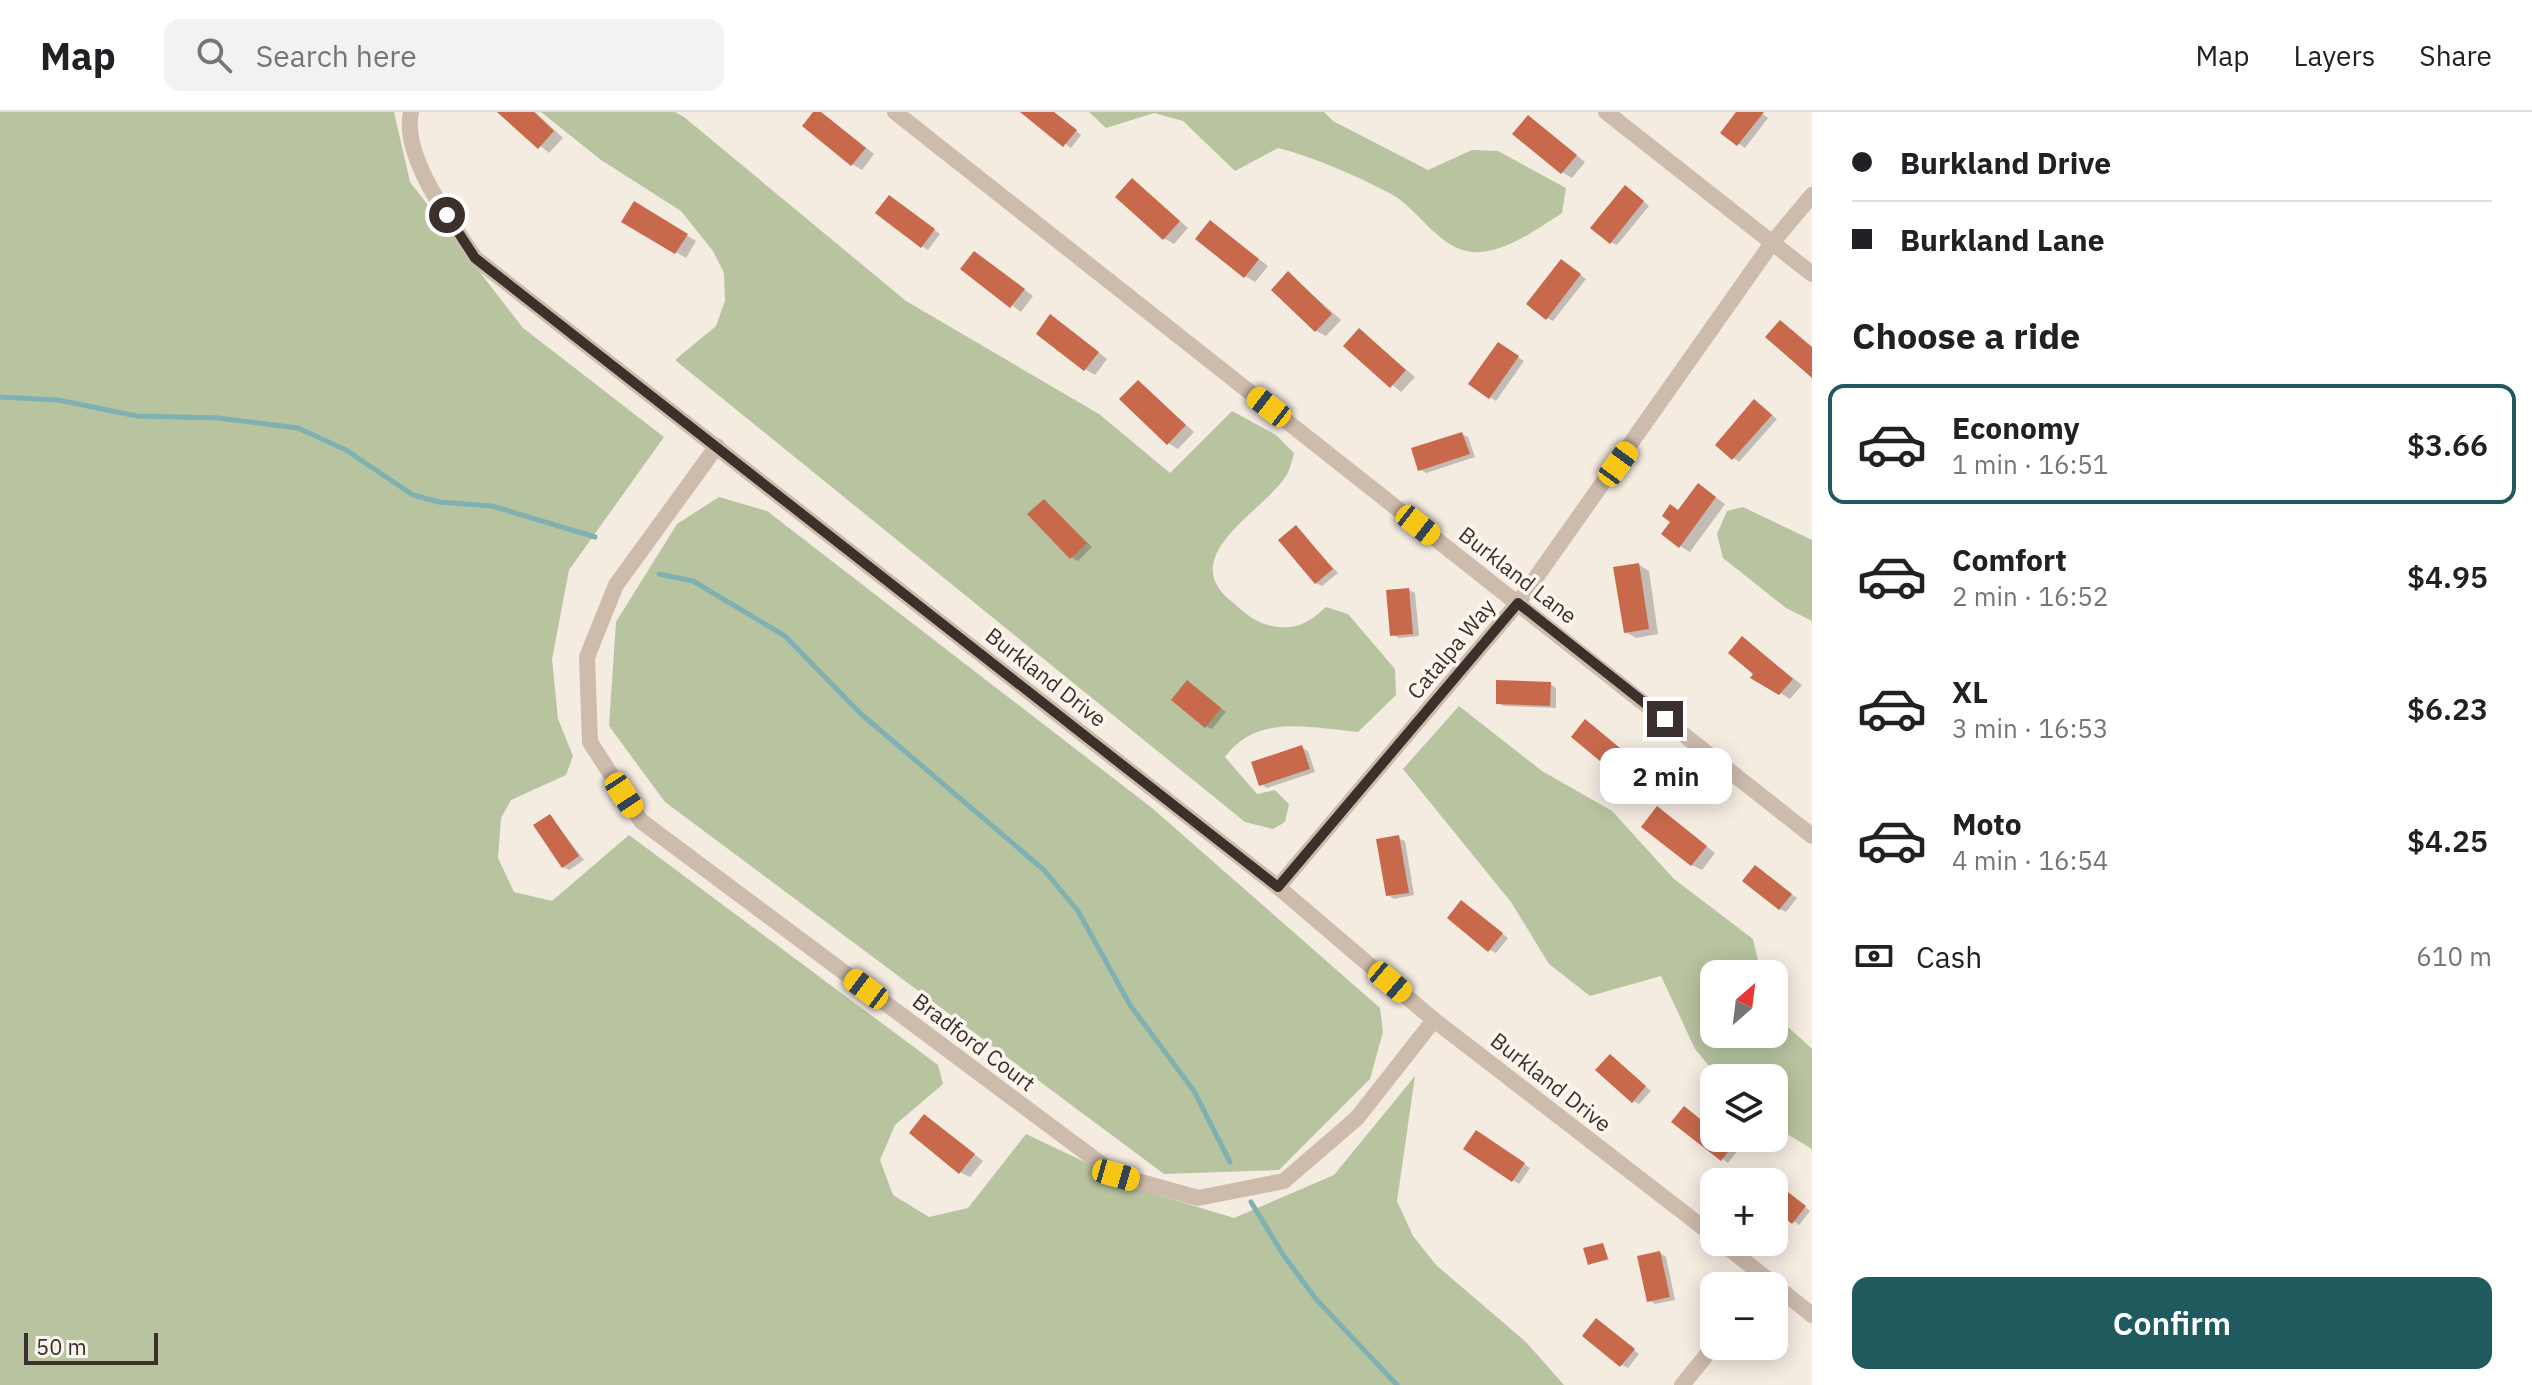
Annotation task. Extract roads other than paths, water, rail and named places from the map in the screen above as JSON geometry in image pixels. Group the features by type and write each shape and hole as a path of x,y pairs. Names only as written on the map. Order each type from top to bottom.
{"street":[{"name":"Burkland Drive","path":"411,112 408,126 432,193 475,258 1278,887 1434,1020 1700,1225"},
{"name":"Burkland Lane","path":"895,112 1812,836"},
{"path":"1606,112 1812,274"},
{"name":"Catalpa Way","path":"1278,887 1518,603 1772,243 1812,195"},
{"name":"Bradford Court","path":"717,446 616,585 587,657 590,742 641,821 1116,1175 1198,1198 1284,1181 1357,1118 1434,1020"},
{"path":"1737,1256 1755,1272"},
{"path":"1788,1298 1812,1315"},
{"path":"1682,1385 1703,1360"}],"waterway":[{"path":"0,397 58,400 137,416 218,418 298,428 346,450 413,495 439,502 492,506 595,537"},
{"path":"659,574 693,581 785,636 860,713 1044,870 1078,911 1130,1005 1194,1091 1230,1162"},
{"path":"1251,1202 1284,1256 1316,1299 1397,1385"}]}
